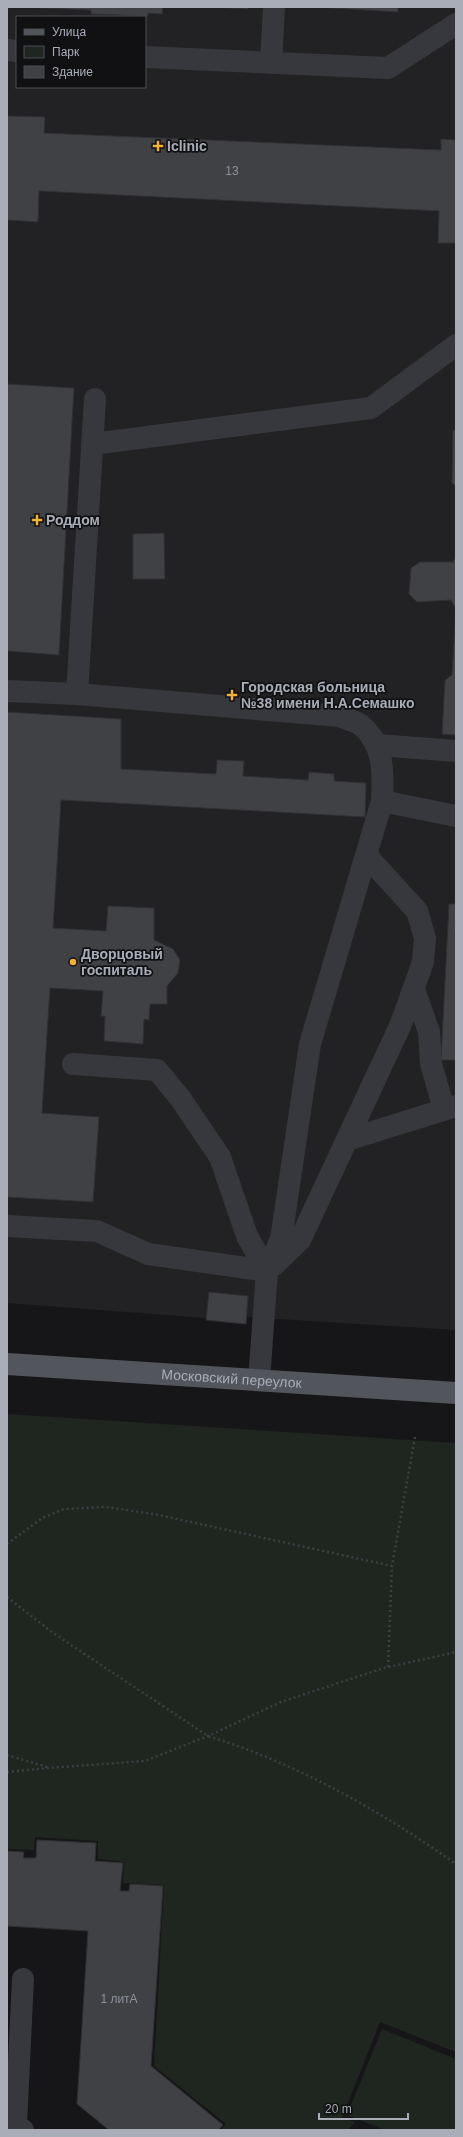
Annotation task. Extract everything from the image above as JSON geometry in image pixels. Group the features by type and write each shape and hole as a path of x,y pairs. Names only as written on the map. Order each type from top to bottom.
{"main road":[{"name":"Московский переулок","path":"7,1364 456,1393"}],"lane":[{"path":"272,63 274,7"},
{"path":"146,57 388,68 456,27"},
{"path":"93,444 371,408 456,345"},
{"path":"77,694 95,399"},
{"path":"7,691 77,694 340,716 362,725 378,745 383,769 382,801 310,1044 281,1239 267,1271 258,1380"},
{"path":"378,745 456,751"},
{"path":"382,801 456,816"},
{"path":"267,1271 300,1240 400,1026 423,962 425,938 417,911 366,855"},
{"path":"347,1140 450,1108 431,1064 429,1032 414,989"},
{"path":"73,1064 157,1070 180,1098 220,1157 247,1236 267,1271"},
{"path":"7,1226 97,1231 148,1254 267,1271"},
{"path":"23,1979 16,2124 23,2130"}],"path":[{"path":"388,1667 392,1566 415,1437"},
{"path":"7,1544 42,1518 64,1508 106,1507 159,1515 392,1566"},
{"path":"7,1597 53,1633 208,1736 237,1745 328,1785 376,1810 456,1864"},
{"path":"7,1772 145,1761 208,1736 281,1702 388,1667 456,1652"},
{"path":"7,1755 48,1768"}],"shaded area":[{"name":"Городская больница №38 имени Н.А.Семашко","path":"7,7 456,7 456,1330 247,1317 246,1324 206,1320 206,1318 7,1303"}],"green space":[{"path":"7,1414 456,1443 456,2052 380,2022 342,2118 355,2122 348,2130 221,2130 226,2124 154,2066 164,1885 123,1883 124,1862 98,1859 98,1841 35,1837 34,1850 7,1849"},
{"path":"382,2029 456,2059 456,2130 385,2130 347,2115"}],"building":[{"path":"20,7 163,7 162,14 148,13 148,16 91,14 91,10"},
{"path":"214,7 248,7 248,9"},
{"path":"316,7 398,7 398,12"},
{"path":"7,116 45,117 44,133 441,150 441,139 456,140 456,243 438,243 439,211 39,191 38,222 7,220"},
{"name":"Роддом","path":"7,384 74,388 59,655 7,651"},
{"path":"453,430 456,430 456,486 452,483"},
{"path":"164,533 165,579 133,579 133,534"},
{"path":"456,557 456,609 451,600 417,602 409,594 411,568 420,562 453,562"},
{"path":"456,609 456,735 442,734 445,680 452,675"},
{"path":"7,712 121,719 121,769 216,774 217,760 244,761 243,776 308,780 309,772 334,774 334,781 366,783 365,817 61,800 53,928 106,931 108,906 154,908 154,940 173,949 180,960 178,973 167,986 167,1004 150,1004 149,1020 144,1019 143,1044 104,1041 105,1016 101,1016 103,991 50,988 42,1113 99,1117 93,1202 7,1197"},
{"path":"449,904 456,904 456,1060 441,1060"},
{"path":"209,1292 248,1296 246,1324 206,1320"},
{"path":"37,1840 96,1843 95,1861 123,1863 120,1891 129,1891 130,1884 163,1886 151,2066 223,2125 218,2130 109,2130 77,2104 88,1931 7,1926 7,1851 24,1852 23,1858 36,1858"}],"place":[{"name":"Iclinic","path":"158,146"},
{"name":"Роддом","path":"37,520"},
{"name":"Городская больница №38 имени Н.А.Семашко","path":"232,695"},
{"name":"Дворцовый госпиталь","path":"73,962"}]}
